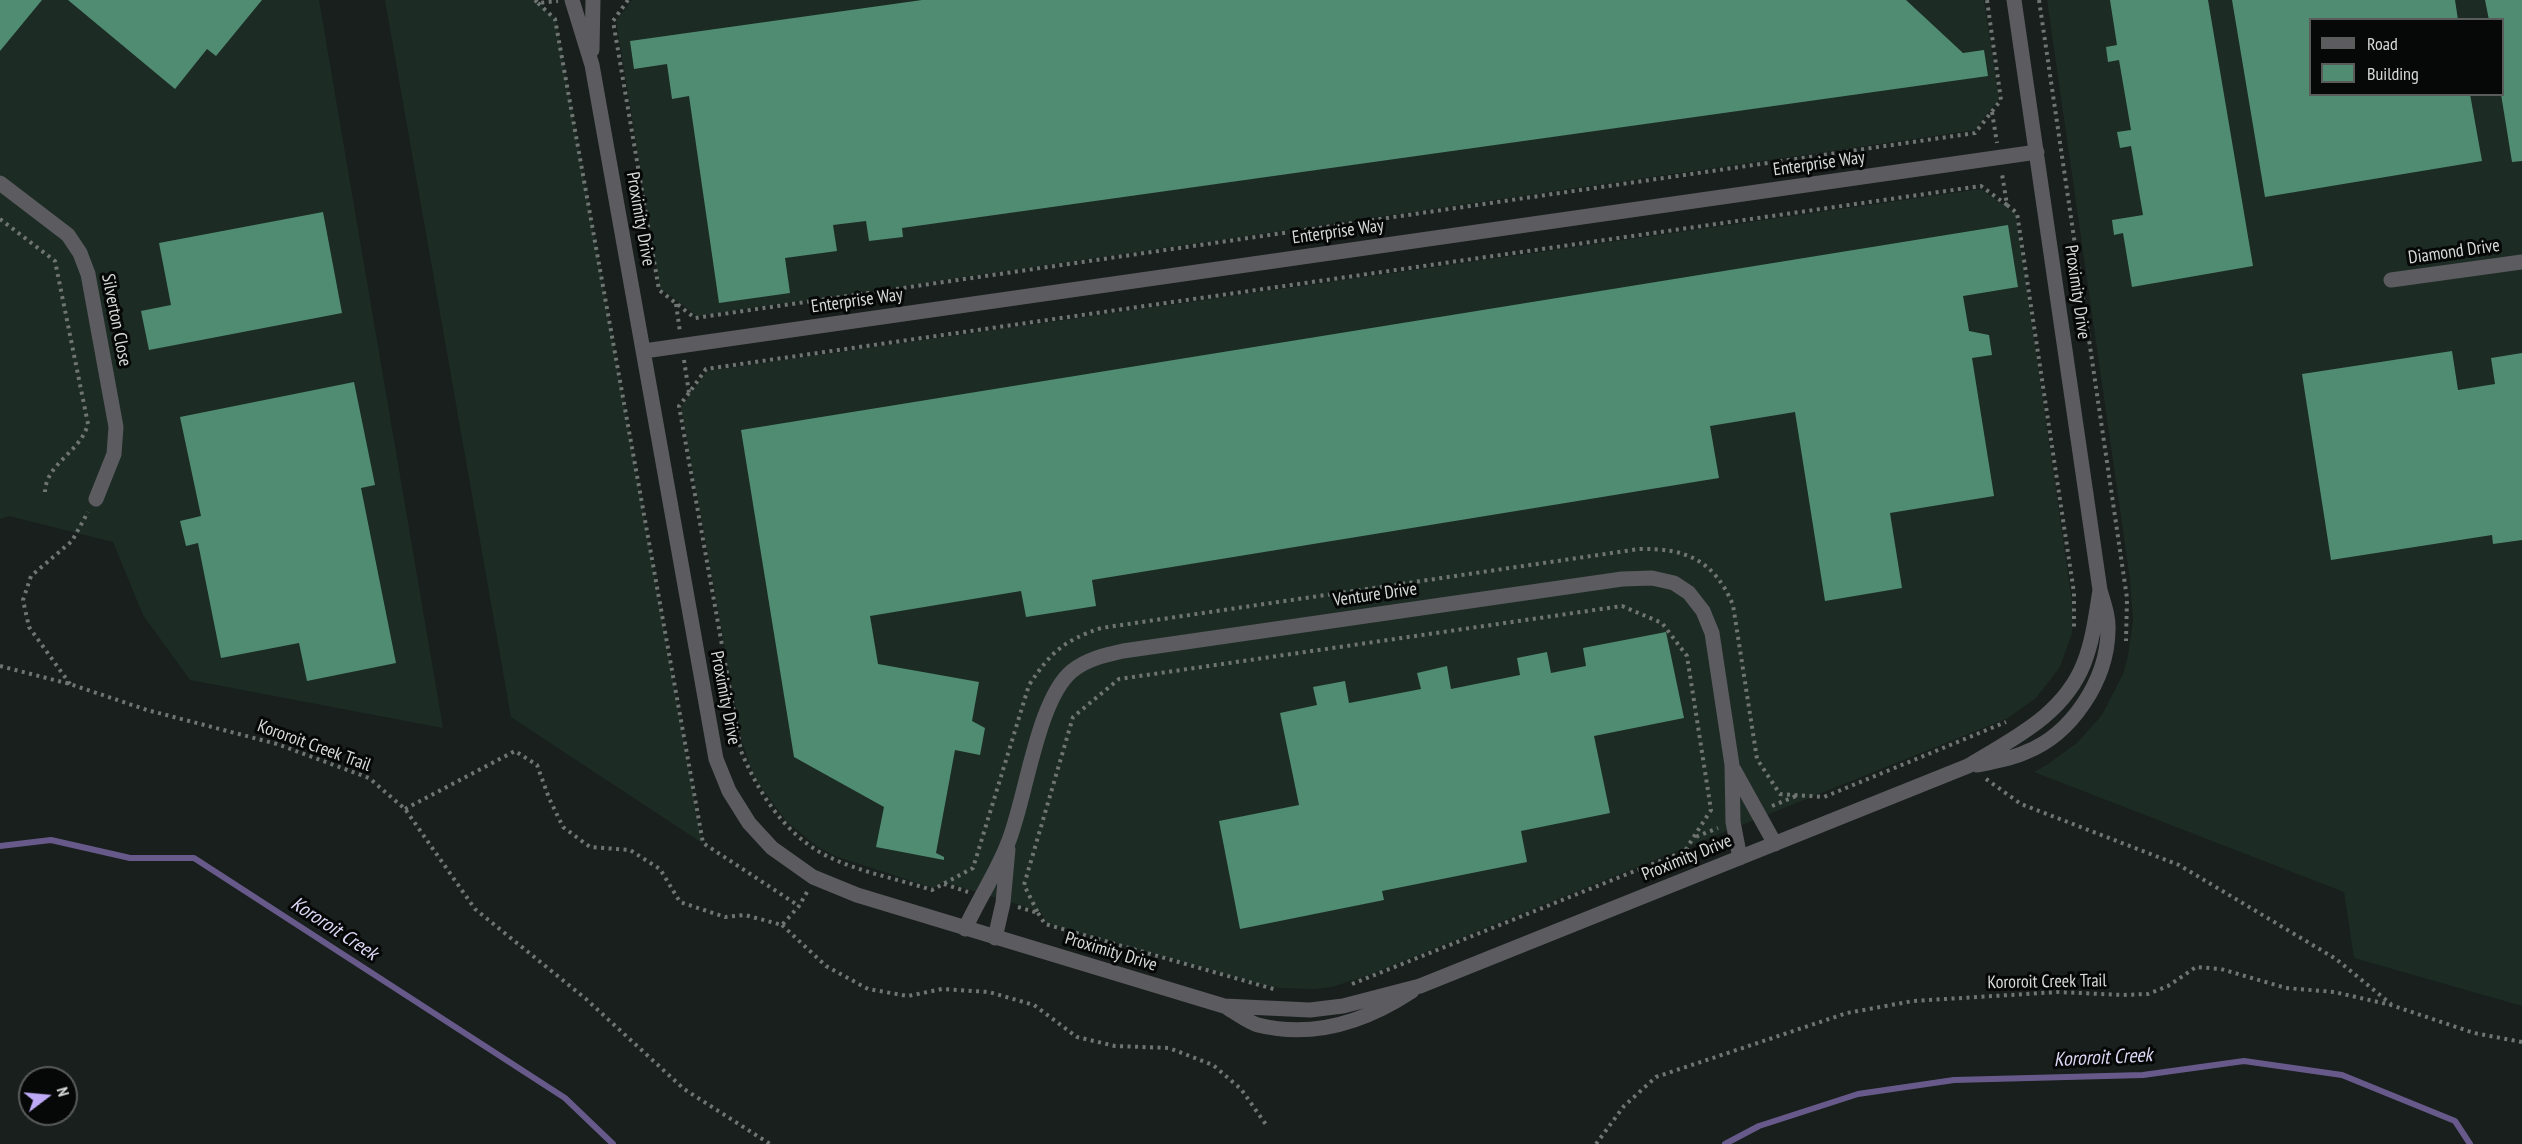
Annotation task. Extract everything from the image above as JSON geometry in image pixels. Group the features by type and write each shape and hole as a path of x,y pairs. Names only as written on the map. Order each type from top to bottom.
{"street":[{"name":"Proximity Drive","path":"566,0 592,65"},
{"name":"Proximity Drive","path":"593,0 592,65 716,759 729,791 749,823 772,848 813,877 857,895 1224,1006 1310,1010 1344,1006 1420,986 1968,766 2039,722 2066,696 2084,662 2100,590 2014,0"},
{"name":"Enterprise Way","path":"644,351 2037,152"},
{"name":"Silverton Close","path":"0,183 68,235 80,253 88,274 116,428 114,454 96,499"},
{"name":"Diamond Drive","path":"2391,280 2522,262"},
{"name":"Venture Drive","path":"965,929 1008,843 1045,719 1055,695 1071,672 1097,656 1622,579 1652,578 1674,583 1689,593 1703,611 1712,633 1732,765 1733,822 1740,858"},
{"name":"Venture Drive","path":"1732,765 1756,813 1775,844"},
{"name":"Venture Drive","path":"995,938 1003,903 1008,843"}],"path":[{"path":"537,1 566,0"},
{"path":"628,0 613,21 659,290 695,318 1975,133 2001,100 1986,0"},
{"path":"537,1 555,20 703,843 799,906"},
{"path":"1992,111 2007,205 1981,186 706,369 679,406 741,751 752,778 769,805 789,828 826,855 932,890 973,868 1029,685 1046,659 1073,638 1101,628 1639,549 1666,549 1691,556 1711,570 1725,587 1733,605 1757,759 1780,794 1824,797 2012,719"},
{"path":"0,219 55,261 87,413 88,424 85,434 68,456 53,469 46,480 45,492"},
{"path":"675,303 689,393"},
{"path":"70,684 29,627 23,600 31,576 72,541 96,499"},
{"path":"1284,991 1045,924 1024,885 1073,717 1119,679 1622,606 1662,623 1687,656 1711,810 1685,851 1346,987"},
{"name":"Kororoit Creek Trail","path":"0,666 70,684 147,710 277,744 369,778 405,809 475,909 586,999 684,1089 771,1144"},
{"path":"405,809 515,751 537,765 563,827 590,847 630,850 660,869 680,902 725,917 745,915 782,925 826,966 868,989 908,996 942,989 989,992 1034,1005 1077,1037 1115,1046 1169,1047 1213,1065 1241,1089 1267,1126"},
{"path":"1968,766 2021,804 2179,865 2336,959 2391,1005"},
{"path":"1756,813 1798,795"},
{"path":"1693,838 1733,822"},
{"path":"782,925 805,898 813,877"},
{"path":"943,884 980,896"},
{"path":"1003,903 1038,913"},
{"name":"Kororoit Creek Trail","path":"1596,1144 1624,1106 1656,1077 1847,1013 1912,1001 2058,992 2148,994 2168,986 2196,967 2221,969 2286,988 2334,992 2391,1005 2474,1033 2522,1042"}],"shaded area":[{"path":"0,0 319,0 443,728 190,680 143,615 113,542 9,516 0,519"},
{"path":"385,0 535,0 556,20 702,843 511,717"},
{"path":"632,0 1984,0 1999,99 1975,130 697,316 660,288 616,21"},
{"path":"2047,0 2522,0 2522,1006 2354,958 2344,892 2034,772 2077,743 2102,715 2123,674 2133,621 2130,579"},
{"path":"1981,189 2016,214 2073,608 2072,633 2060,667 2036,698 2008,718 1366,976 1332,987 1314,989 1264,985 1047,923 1040,911 944,882 933,888 835,856 818,847 787,822 755,779 742,742 681,407 707,371"}],"building":[{"path":"0,0 42,0 0,51"},
{"path":"68,0 262,0 216,56 207,49 175,89"},
{"path":"922,0 1906,0 1963,53 1984,50 1988,76 902,228 903,237 869,241 866,221 833,225 837,251 785,258 790,293 719,303 689,96 672,99 667,64 634,69 630,41"},
{"path":"2110,0 2208,0 2253,266 2132,287 2123,233 2114,235 2112,220 2143,215 2131,146 2120,148 2117,132 2131,130 2119,60 2108,62 2106,47 2117,45"},
{"path":"2232,0 2455,0 2458,18 2309,18 2309,96 2470,96 2482,161 2265,197"},
{"path":"2485,0 2522,0 2522,161 2512,162 2501,96 2504,96 2504,18 2489,18"},
{"path":"323,212 342,313 149,350 141,311 171,305 159,243"},
{"path":"2008,225 2018,287 1963,296 1969,331 1989,335 1992,355 1972,358 1994,496 1890,513 1902,588 1825,601 1795,412 1710,426 1719,478 1092,580 1096,606 1026,617 1021,591 870,616 878,664 979,682 972,721 985,728 980,755 955,750 936,853 944,857 944,860 876,847 884,807 794,757 741,430"},
{"path":"2452,351 2458,390 2495,384 2491,358 2522,353 2522,540 2493,544 2492,535 2331,560 2302,374"},
{"path":"354,382 375,485 361,488 396,663 307,681 299,643 221,658 198,543 186,546 180,521 201,516 180,417"},
{"path":"1666,632 1684,718 1594,736 1610,813 1521,831 1527,862 1382,891 1384,900 1240,929 1219,821 1299,805 1280,713 1317,705 1313,687 1345,681 1349,703 1421,689 1417,673 1447,666 1451,689 1520,675 1517,658 1547,652 1551,673 1586,666 1583,648"}],"waterway":[{"name":"Kororoit Creek","path":"0,846 51,840 130,858 194,858 565,1098 613,1144"},
{"name":"Kororoit Creek","path":"1725,1144 1759,1126 1858,1094 1954,1080 2143,1075 2244,1061 2342,1075 2455,1121 2470,1144"}]}
